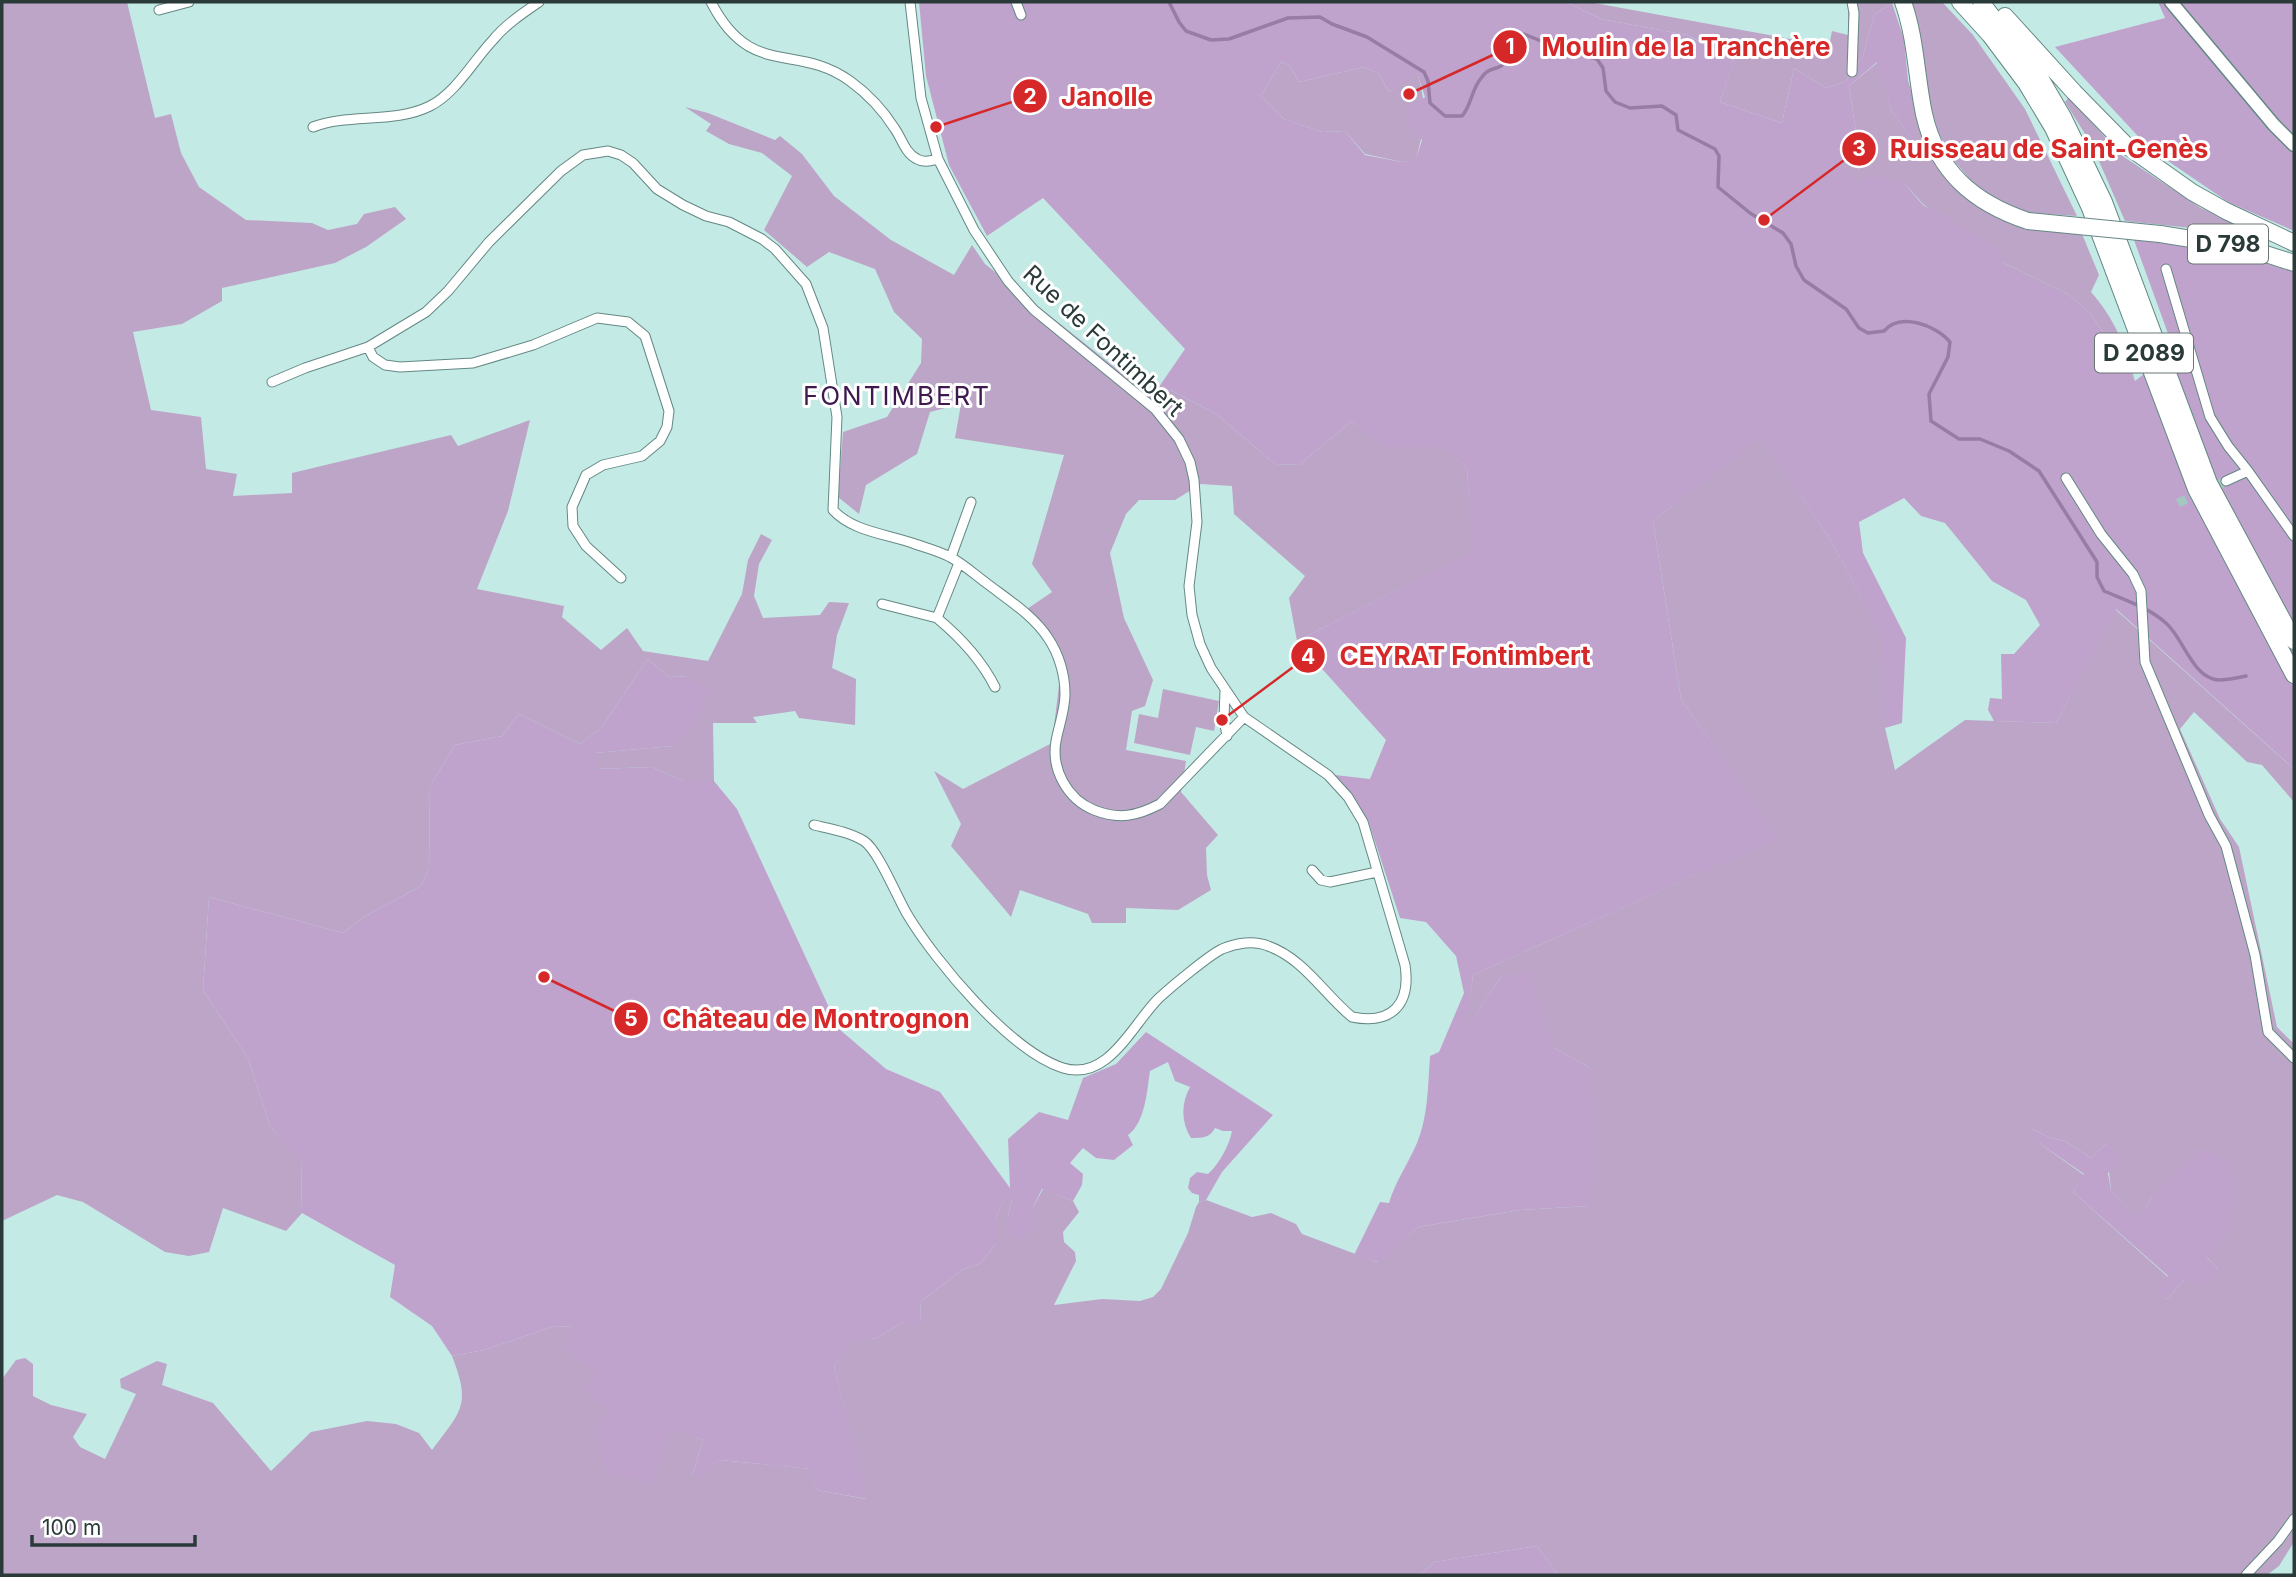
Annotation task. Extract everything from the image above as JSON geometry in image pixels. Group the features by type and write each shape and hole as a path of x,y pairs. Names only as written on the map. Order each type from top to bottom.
{"highway":[{"name":"D 798","path":"1903,2 1910,23 1925,115 1935,146 1962,185 1981,200 2028,221 2160,234 2246,248 2294,263"},
{"name":"D 2089","path":"1960,2 1990,34 2026,83 2053,128 2090,208 2196,489 2294,674"},
{"name":"D 2089","path":"1981,2 2042,81 2069,130 2104,202 2209,483 2294,641"},
{"name":"D 798","path":"1993,2 2067,85 2127,146 2203,198 2294,243"}],"main road":[{"path":"2171,2 2274,125 2294,145"}],"street":[{"path":"159,10 189,2"},
{"path":"313,128 328,121 414,111 430,106 445,96 494,37 539,2"},
{"path":"711,2 735,38 750,49 771,57 826,69 848,79 881,110 912,155 927,162 938,159"},
{"name":"Rue de Fontimbert","path":"814,825 840,831 866,842 908,915 972,999 1048,1063 1067,1069 1088,1069 1117,1051 1158,999 1221,950 1239,944 1253,942 1283,952 1352,1017 1384,1017 1396,1008 1404,997 1408,982 1405,965 1363,822 1348,797 1328,775 1244,717 1225,690 1200,644 1192,615 1189,586 1197,523 1196,501 1190,462 1180,439 1155,409 1034,310 1008,281 974,230 938,159 921,98 910,2"},
{"path":"1016,2 1021,15"},
{"path":"1852,2 1852,72"},
{"path":"272,382 368,347 426,312 489,242 561,171 583,155 608,151 621,155 633,163 657,189 683,205 706,216 729,222 762,239 775,249 806,284 823,327 837,417 833,510 853,525 913,542 955,560 1037,622 1050,640 1064,676 1065,695 1055,743 1055,760 1065,787 1089,808 1107,815 1127,817 1144,813 1160,804 1244,717"},
{"path":"2166,269 2210,417 2294,536"},
{"path":"368,347 373,357 385,365 400,367 474,363 533,345 597,318 628,322 645,336 669,411 667,427 660,441 642,456 603,465 586,475 572,507 573,526 586,546 621,578"},
{"path":"2226,481 2248,471"},
{"path":"2066,478 2101,534 2133,574 2141,592 2145,662 2209,815 2225,846 2255,956 2269,1032 2294,1058"},
{"path":"937,618 971,502"},
{"path":"882,604 937,618 964,642 986,670 995,687"},
{"path":"1225,690 1224,719 1227,736"},
{"path":"1312,870 1321,880 1330,882 1377,872"},
{"path":"2246,1575 2294,1520"}],"shaded area":[{"path":"2,2 127,2 155,118 171,114 181,153 199,187 246,220 312,223 328,230 357,224 364,214 395,207 406,219 366,247 335,263 222,288 222,301 182,324 133,332 151,410 201,417 206,469 237,474 233,496 292,493 292,473 451,435 458,446 530,420 508,511 477,589 564,606 562,617 601,650 627,628 643,651 708,661 742,594 748,560 761,534 772,540 759,564 754,596 763,618 820,615 829,602 849,603 837,635 832,668 856,679 855,725 799,718 795,711 753,717 757,723 713,723 714,781 683,781 652,767 595,769 594,753 673,746 688,676 669,677 648,659 601,728 580,744 519,714 502,736 455,745 430,786 429,869 421,886 364,917 343,933 209,897 203,990 248,1058 271,1128 301,1159 302,1213 286,1231 223,1208 209,1252 189,1256 165,1252 83,1202 57,1195 2,1221"},
{"path":"919,2 1566,2 1601,19 1687,35 1734,60 1720,102 1782,123 1794,68 1826,88 1845,82 1863,56 1874,15 1892,3 1904,39 1914,142 1891,110 1877,62 1849,86 1858,145 1840,162 1857,183 1867,174 1904,183 1923,205 1997,249 2004,263 2068,294 2090,313 2135,381 2174,350 2134,240 2214,247 2294,272 2294,769 2116,609 2056,723 1994,721 1988,710 1990,698 2002,699 2001,654 2014,654 2040,625 2026,600 1992,581 1945,523 1921,516 1904,498 1859,522 1863,553 1906,638 1902,723 1885,728 1884,640 1831,541 1761,436 1653,521 1681,699 1778,838 1473,975 1467,1027 1501,977 1529,972 1554,1048 1589,1067 1595,1150 1589,1206 1520,1210 1418,1227 1378,1262 1354,1255 1380,1202 1389,1203 1417,1143 1425,1112 1430,1056 1439,1052 1464,993 1456,956 1426,922 1400,918 1368,820 1335,775 1370,779 1386,740 1297,641 1472,552 1467,468 1443,447 1386,447 1352,421 1299,465 1275,464 1215,413 1170,390 1152,397 1185,349 1043,198 987,236 949,165 926,76","holes":["1281,62 1289,65 1299,82 1364,67 1379,74 1389,92 1417,73 1425,97 1407,108 1406,122 1422,140 1416,159 1402,162 1365,155 1345,131 1322,132 1284,119 1261,96"]},
{"path":"1566,2 1589,2 1829,46 1832,31 1848,35 1848,2 1892,3 1874,15 1863,56 1845,82 1826,88 1794,68 1782,123 1720,102 1734,59 1687,35 1601,19"},
{"path":"1909,2 1942,2 1973,35 2025,109 2077,216 2033,213 2004,206 1977,187 1953,160 1938,132 1928,100 1917,22"},
{"path":"2158,2 2294,2 2294,231 2228,202 2149,148 2055,47 2165,18"},
{"path":"1281,62 1289,65 1299,82 1364,67 1379,74 1389,92 1417,72 1424,116 1416,160 1402,162 1365,154 1345,131 1322,132 1284,119 1261,96"},
{"path":"1878,62 1891,110 1913,140 1907,77 1927,144 1975,204 2082,234 2099,275 2091,292 2107,312 2118,334 2135,381 2090,313 2068,294 2004,263 1923,204 1904,183 1857,184 1839,161 1858,145 1849,86"},
{"path":"2069,97 2121,155 2201,208 2257,233 2253,243 2191,228 2125,221 2092,145 2065,102"},
{"path":"685,107 708,113 775,140 780,136 802,154 834,196 891,240 954,275 972,245 985,264 1152,397 1170,390 1215,413 1275,464 1299,465 1352,421 1386,446 1444,447 1467,468 1473,552 1297,641 1289,598 1305,576 1234,514 1232,486 1201,484 1175,500 1139,500 1126,514 1110,553 1124,618 1153,680 1145,706 1132,711 1126,750 1186,761 1181,792 1218,835 1206,848 1207,875 1211,890 1178,910 1126,908 1126,923 1092,923 1088,914 1020,890 1011,917 951,846 961,824 934,771 963,789 1052,743 1062,660 1027,609 1052,592 1032,564 1064,455 955,438 961,404 930,412 917,454 866,485 859,514 838,497 843,432 887,417 921,363 922,339 894,312 875,269 829,252 807,267 764,230 792,176 762,153 729,144 706,131 711,124"},
{"path":"1761,435 1831,541 1885,641 1885,728 1895,770 1965,720 2056,723 2115,609 2294,769 2294,802 2262,765 2247,762 2194,712 2180,729 2220,819 2239,847 2277,1027 2294,1044 2294,1542 2279,1566 2267,1575 1558,1575 1537,1546 1434,1562 1421,1575 2,1575 2,1379 16,1360 25,1358 33,1364 33,1396 51,1405 87,1414 73,1437 80,1447 105,1459 136,1394 121,1388 120,1379 157,1361 167,1364 162,1385 213,1403 271,1471 311,1432 367,1421 396,1424 419,1433 432,1450 457,1416 462,1397 452,1356 484,1350 555,1326 574,1327 670,1428 703,1440 692,1476 720,1460 812,1469 817,1490 866,1499 834,1366 850,1341 878,1338 902,1322 913,1324 921,1319 920,1302 962,1270 981,1263 996,1244 996,1218 1005,1196 1012,1199 1008,1216 1033,1207 1043,1189 1073,1201 1079,1212 1063,1232 1064,1242 1075,1252 1076,1261 1054,1305 1102,1299 1140,1301 1153,1297 1161,1289 1188,1233 1196,1207 1199,1202 1206,1200 1252,1217 1271,1213 1296,1224 1302,1234 1377,1262 1418,1227 1520,1210 1589,1206 1589,1067 1554,1048 1501,977 1466,1029 1473,975 1777,838 1681,699 1653,521","holes":["2032,1129 2050,1138 2065,1141 2091,1158 2106,1144 2111,1190 2138,1221 2152,1196 2218,1269 2184,1280 2167,1299 2158,1292 2168,1277 2073,1192 2084,1175 2042,1145"]},
{"path":"648,659 669,677 688,676 709,690 694,724 673,746 595,753 595,769 652,767 683,781 714,781 737,809 839,1029 886,1069 940,1092 1010,1188 1008,1139 1039,1112 1068,1120 1083,1078 1116,1064 1146,1032 1273,1115 1222,1172 1206,1200 1199,1202 1199,1195 1188,1188 1190,1178 1197,1172 1208,1174 1212,1170 1226,1149 1232,1131 1215,1128 1205,1137 1191,1138 1185,1126 1183,1112 1190,1087 1175,1081 1168,1062 1150,1071 1142,1115 1128,1135 1133,1145 1114,1160 1096,1158 1083,1148 1070,1163 1083,1174 1082,1185 1073,1201 1042,1189 1033,1207 1035,1226 1025,1237 1012,1239 1008,1216 1012,1199 1005,1197 996,1218 996,1244 981,1263 962,1270 920,1302 921,1319 913,1325 902,1322 878,1338 850,1342 834,1366 867,1499 817,1490 811,1469 720,1460 709,1467 707,1475 692,1476 703,1440 670,1429 653,1483 606,1472 597,1429 608,1409 585,1390 597,1373 566,1350 573,1327 555,1326 484,1350 452,1356 432,1326 390,1297 395,1265 302,1213 301,1160 271,1128 248,1058 203,990 209,897 343,933 364,917 421,886 429,869 430,786 455,745 502,736 519,714 580,744 601,728"},
{"path":"1163,689 1219,701 1214,731 1196,727 1190,755 1134,743 1139,714 1158,718"},
{"path":"2030,1128 2050,1138 2065,1141 2091,1158 2107,1143 2122,1160 2108,1173 2111,1190 2138,1220 2152,1196 2204,1148 2227,1160 2235,1193 2227,1235 2207,1257 2218,1269 2206,1284 2184,1280 2167,1299 2157,1292 2168,1276 2073,1192 2084,1174 2042,1145"},
{"path":"1537,1546 1558,1575 1421,1575 1434,1562"}],"waterway":[{"path":"1169,2 1186,31 1211,40 1229,39 1288,18 1320,17 1367,37 1424,72 1428,81 1430,103 1445,116 1462,116 1478,82 1486,72 1504,63 1524,34 1541,41 1562,39 1586,56 1597,59 1603,68 1606,91 1615,102 1630,108 1662,106 1676,115 1678,130 1715,149 1719,156 1718,187 1750,213 1783,233 1791,244 1796,266 1804,280 1846,309 1859,328 1868,333 1884,331 1899,322 1908,322 1927,326 1944,336 1950,342 1948,357 1929,394 1931,421 1959,439 1980,439 2009,451 2039,471 2097,562 2097,577 2104,591 2160,618 2173,631 2195,666 2209,678 2221,680 2246,676"}],"tunnel":[{"path":"2178,503 2226,481"}],"place":[{"name":"Moulin de la Tranchère","path":"1409,94"},
{"name":"Janolle","path":"936,127"},
{"name":"Ruisseau de Saint-Genès","path":"1764,220"},
{"name":"CEYRAT Fontimbert","path":"1222,720"},
{"name":"Château de Montrognon","path":"544,977"}],"district":[{"name":"FONTIMBERT","path":"897,396"}]}
